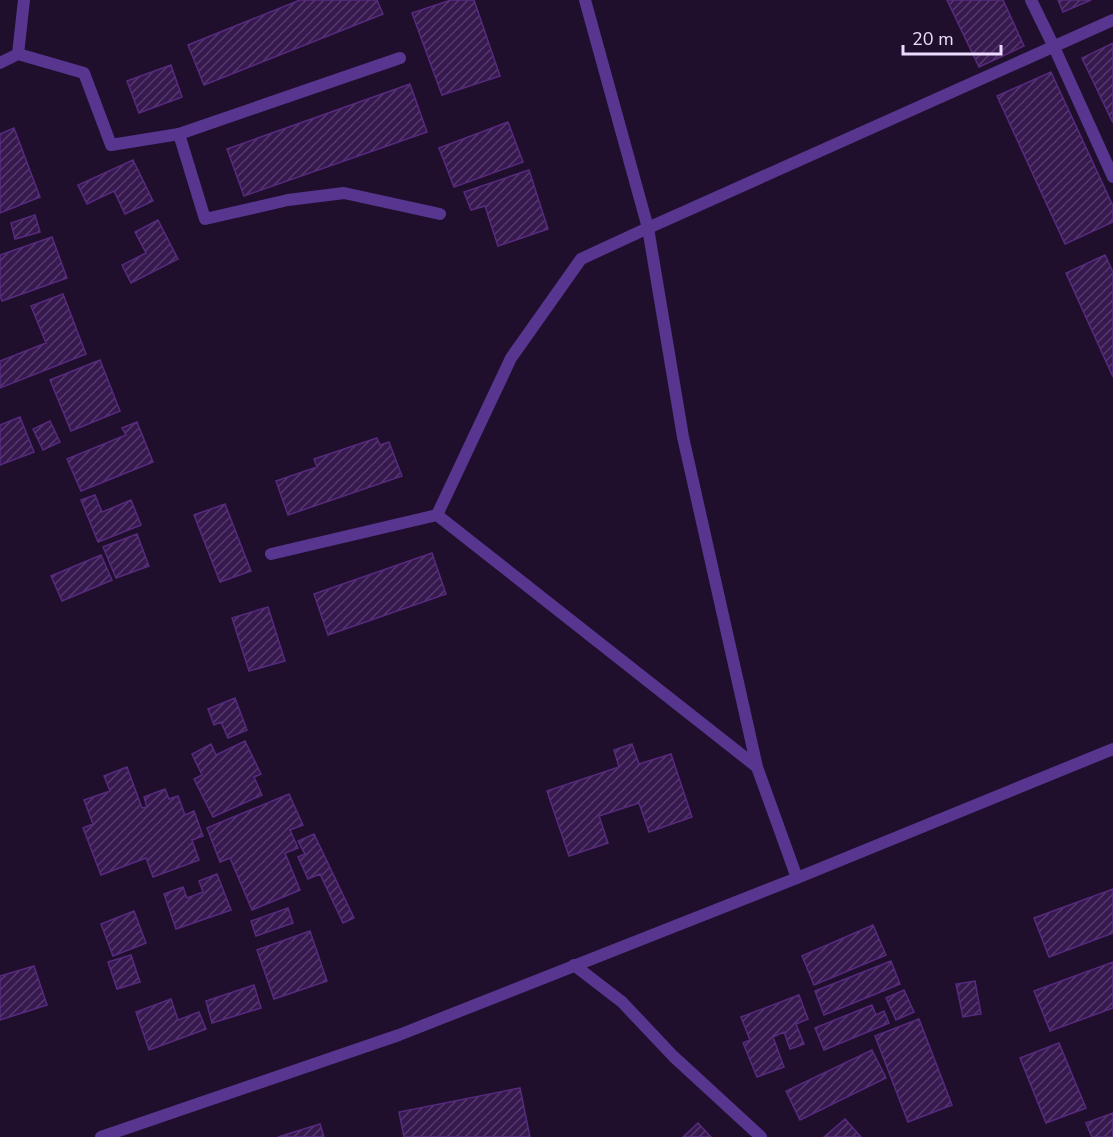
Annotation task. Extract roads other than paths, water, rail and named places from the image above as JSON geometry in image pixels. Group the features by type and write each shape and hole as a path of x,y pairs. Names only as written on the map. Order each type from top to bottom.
{"street":[{"path":"18,54 24,0"},
{"path":"585,0 648,228 683,437 757,767 797,878"},
{"path":"1031,0 1113,177"},
{"path":"437,515 511,358 581,259 1113,20"},
{"path":"0,63 18,54 84,73 111,144 179,134 400,57"},
{"path":"179,134 205,219 288,200 344,193 440,214"},
{"path":"271,554 437,515"},
{"path":"437,515 757,767"},
{"path":"102,1137 399,1035 797,878 1113,749"},
{"path":"574,965 622,1002 673,1056 761,1137"}]}
